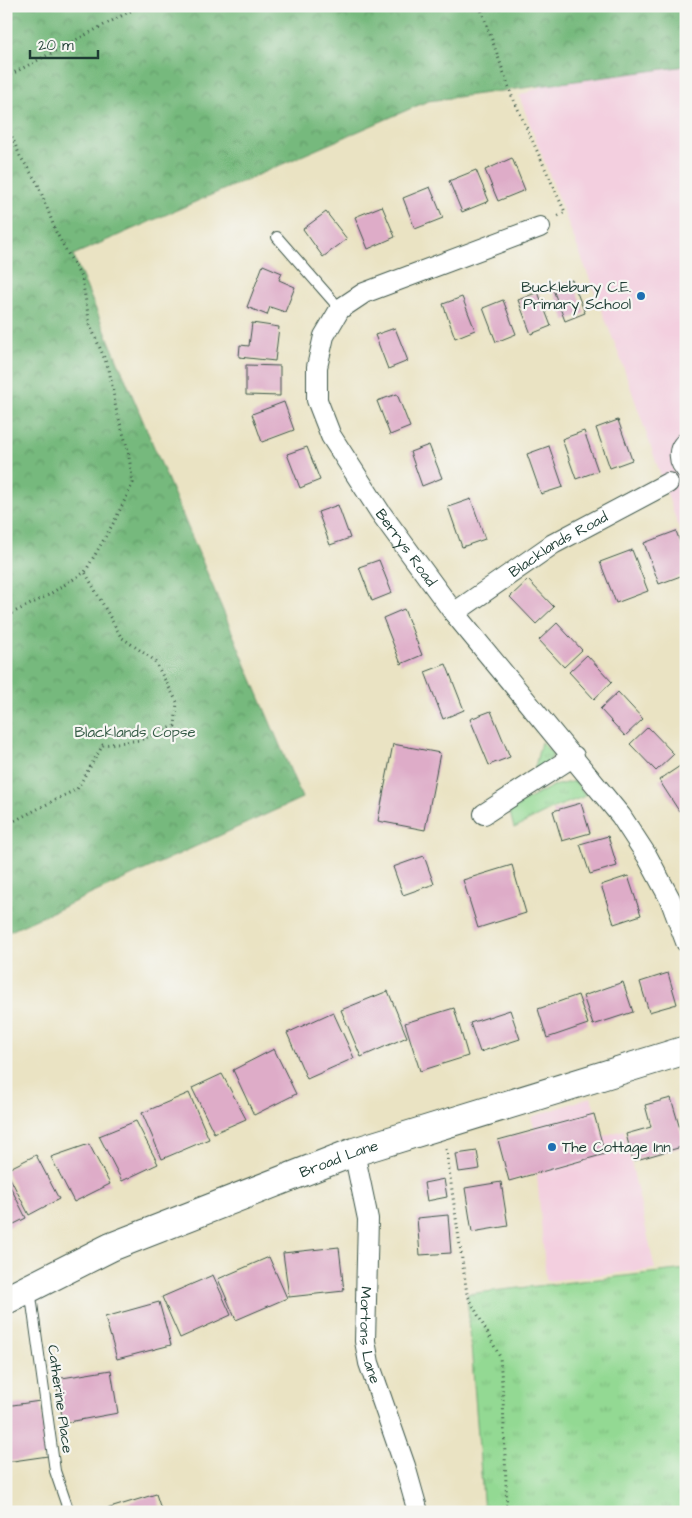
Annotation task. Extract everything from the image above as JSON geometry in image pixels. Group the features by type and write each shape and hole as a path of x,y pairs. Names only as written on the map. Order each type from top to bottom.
{"street":[{"name":"Berrys Road","path":"540,226 364,293 340,309 324,336 317,367 317,400 330,436 380,512 454,613 574,756 621,816 647,856 670,898 686,942"},
{"name":"Blacklands Road","path":"454,613 553,544 678,476"},
{"path":"484,814 574,756"},
{"name":"Broad Lane","path":"18,1294 111,1247 354,1152 686,1050"},
{"name":"Mortons Lane","path":"354,1152 368,1219 365,1341 369,1363 405,1466 418,1512"}],"lane":[{"path":"277,237 340,309"},
{"path":"678,476 674,457 675,450 678,443 686,436"},
{"name":"Catherine Place","path":"18,1294 55,1471 69,1512"}],"path":[{"path":"6,77 140,6"},
{"path":"480,6 512,96 565,212 540,226"},
{"path":"6,123 20,156 38,184 56,232 82,279 90,325 109,369 116,409 128,450 133,483 114,522 85,572 45,597 6,616"},
{"path":"6,825 77,789 103,745 140,740 175,726 176,702 154,660 121,637 85,572"},
{"path":"443,1126 466,1294 500,1357 507,1512"}],"shaded area":[{"name":"Bucklebury C.E. Primary School","path":"686,24 686,549 621,360 519,96"},
{"path":"591,1097 603,1136 624,1130 655,1269 546,1281 537,1175 547,1170 531,1117"}],"green space":[{"name":"Blacklands Copse","path":"6,6 686,6 686,66 428,101 73,255 302,798 6,933"},
{"path":"541,742 553,754 547,767 533,775"},
{"path":"575,781 586,796 556,807 514,828 509,809 553,786"},
{"path":"686,1269 686,1512 484,1512 467,1294"}],"building":[{"path":"512,158 525,190 498,201 485,170"},
{"path":"476,170 489,201 462,212 449,181"},
{"path":"430,187 443,218 415,229 403,198"},
{"path":"382,206 395,237 368,249 355,217"},
{"path":"326,212 347,239 323,257 303,229"},
{"path":"263,265 282,273 279,280 295,287 285,312 270,307 267,315 247,307"},
{"path":"572,280 585,313 565,321 552,287"},
{"path":"538,292 551,326 531,334 518,300"},
{"path":"462,297 475,330 455,338 443,304"},
{"path":"503,300 516,334 496,342 483,308"},
{"path":"252,323 279,327 275,361 239,357 240,345 249,346"},
{"path":"395,328 408,361 388,369 375,335"},
{"path":"246,365 280,366 280,396 246,395"},
{"path":"397,394 410,427 390,435 377,401"},
{"path":"284,402 294,430 262,442 252,414"},
{"path":"618,420 632,460 610,468 596,428"},
{"path":"584,431 598,471 576,479 562,439"},
{"path":"429,445 442,478 422,486 410,452"},
{"path":"549,446 563,487 541,494 527,454"},
{"path":"307,447 320,480 300,488 287,454"},
{"path":"471,499 485,539 462,547 448,507"},
{"path":"338,505 350,538 330,545 318,512"},
{"path":"676,531 686,558 686,574 659,584 644,543"},
{"path":"632,550 648,591 616,603 600,562"},
{"path":"379,560 392,593 372,601 359,567"},
{"path":"528,580 554,607 536,624 510,597"},
{"path":"404,609 422,655 401,664 383,618"},
{"path":"557,623 582,650 564,667 539,640"},
{"path":"587,655 612,682 594,699 569,672"},
{"path":"446,664 464,710 443,719 425,672"},
{"path":"618,692 643,719 625,736 600,709"},
{"path":"491,711 510,757 489,765 470,719"},
{"path":"648,727 674,754 656,771 630,744"},
{"path":"393,744 440,753 425,830 378,821"},
{"path":"680,766 686,775 686,807 679,811 659,780"},
{"path":"581,803 590,833 562,841 553,811"},
{"path":"608,836 617,866 590,874 580,844"},
{"path":"424,856 434,884 403,895 393,867"},
{"path":"512,865 526,913 478,928 463,880"},
{"path":"628,876 641,915 614,924 601,885"},
{"path":"668,973 677,1004 649,1012 640,982"},
{"path":"623,982 633,1012 593,1025 583,996"},
{"path":"388,991 407,1037 361,1057 341,1010"},
{"path":"578,995 588,1024 547,1038 538,1009"},
{"path":"454,1008 468,1056 420,1071 405,1023"},
{"path":"510,1010 520,1039 480,1052 470,1023"},
{"path":"333,1012 354,1058 307,1079 287,1033"},
{"path":"274,1049 296,1094 254,1115 233,1070"},
{"path":"222,1074 246,1119 214,1133 192,1088"},
{"path":"189,1093 209,1139 162,1159 142,1113"},
{"path":"671,1098 685,1146 633,1161 626,1134 651,1127 645,1105"},
{"name":"The Cottage Inn","path":"594,1114 605,1154 509,1181 498,1140"},
{"path":"136,1121 158,1164 122,1181 99,1136"},
{"path":"89,1144 110,1184 74,1202 51,1157"},
{"path":"477,1151 480,1169 459,1172 456,1154"},
{"path":"36,1155 59,1199 29,1215 6,1170"},
{"path":"6,1178 26,1218 6,1228"},
{"path":"444,1179 447,1197 427,1201 424,1183"},
{"path":"501,1182 508,1226 472,1232 465,1188"},
{"path":"448,1215 451,1253 420,1255 417,1218"},
{"path":"339,1247 344,1291 289,1297 283,1253"},
{"path":"269,1257 287,1298 236,1320 218,1279"},
{"path":"213,1275 231,1315 180,1338 162,1297"},
{"path":"159,1302 171,1345 117,1359 105,1317"},
{"path":"111,1370 118,1413 63,1423 56,1379"},
{"path":"40,1401 48,1456 6,1462 6,1406"},
{"path":"156,1494 162,1512 100,1512 100,1511"}],"place":[{"name":"Bucklebury C.E. Primary School","path":"641,296"},
{"name":"The Cottage Inn","path":"552,1147"}]}
